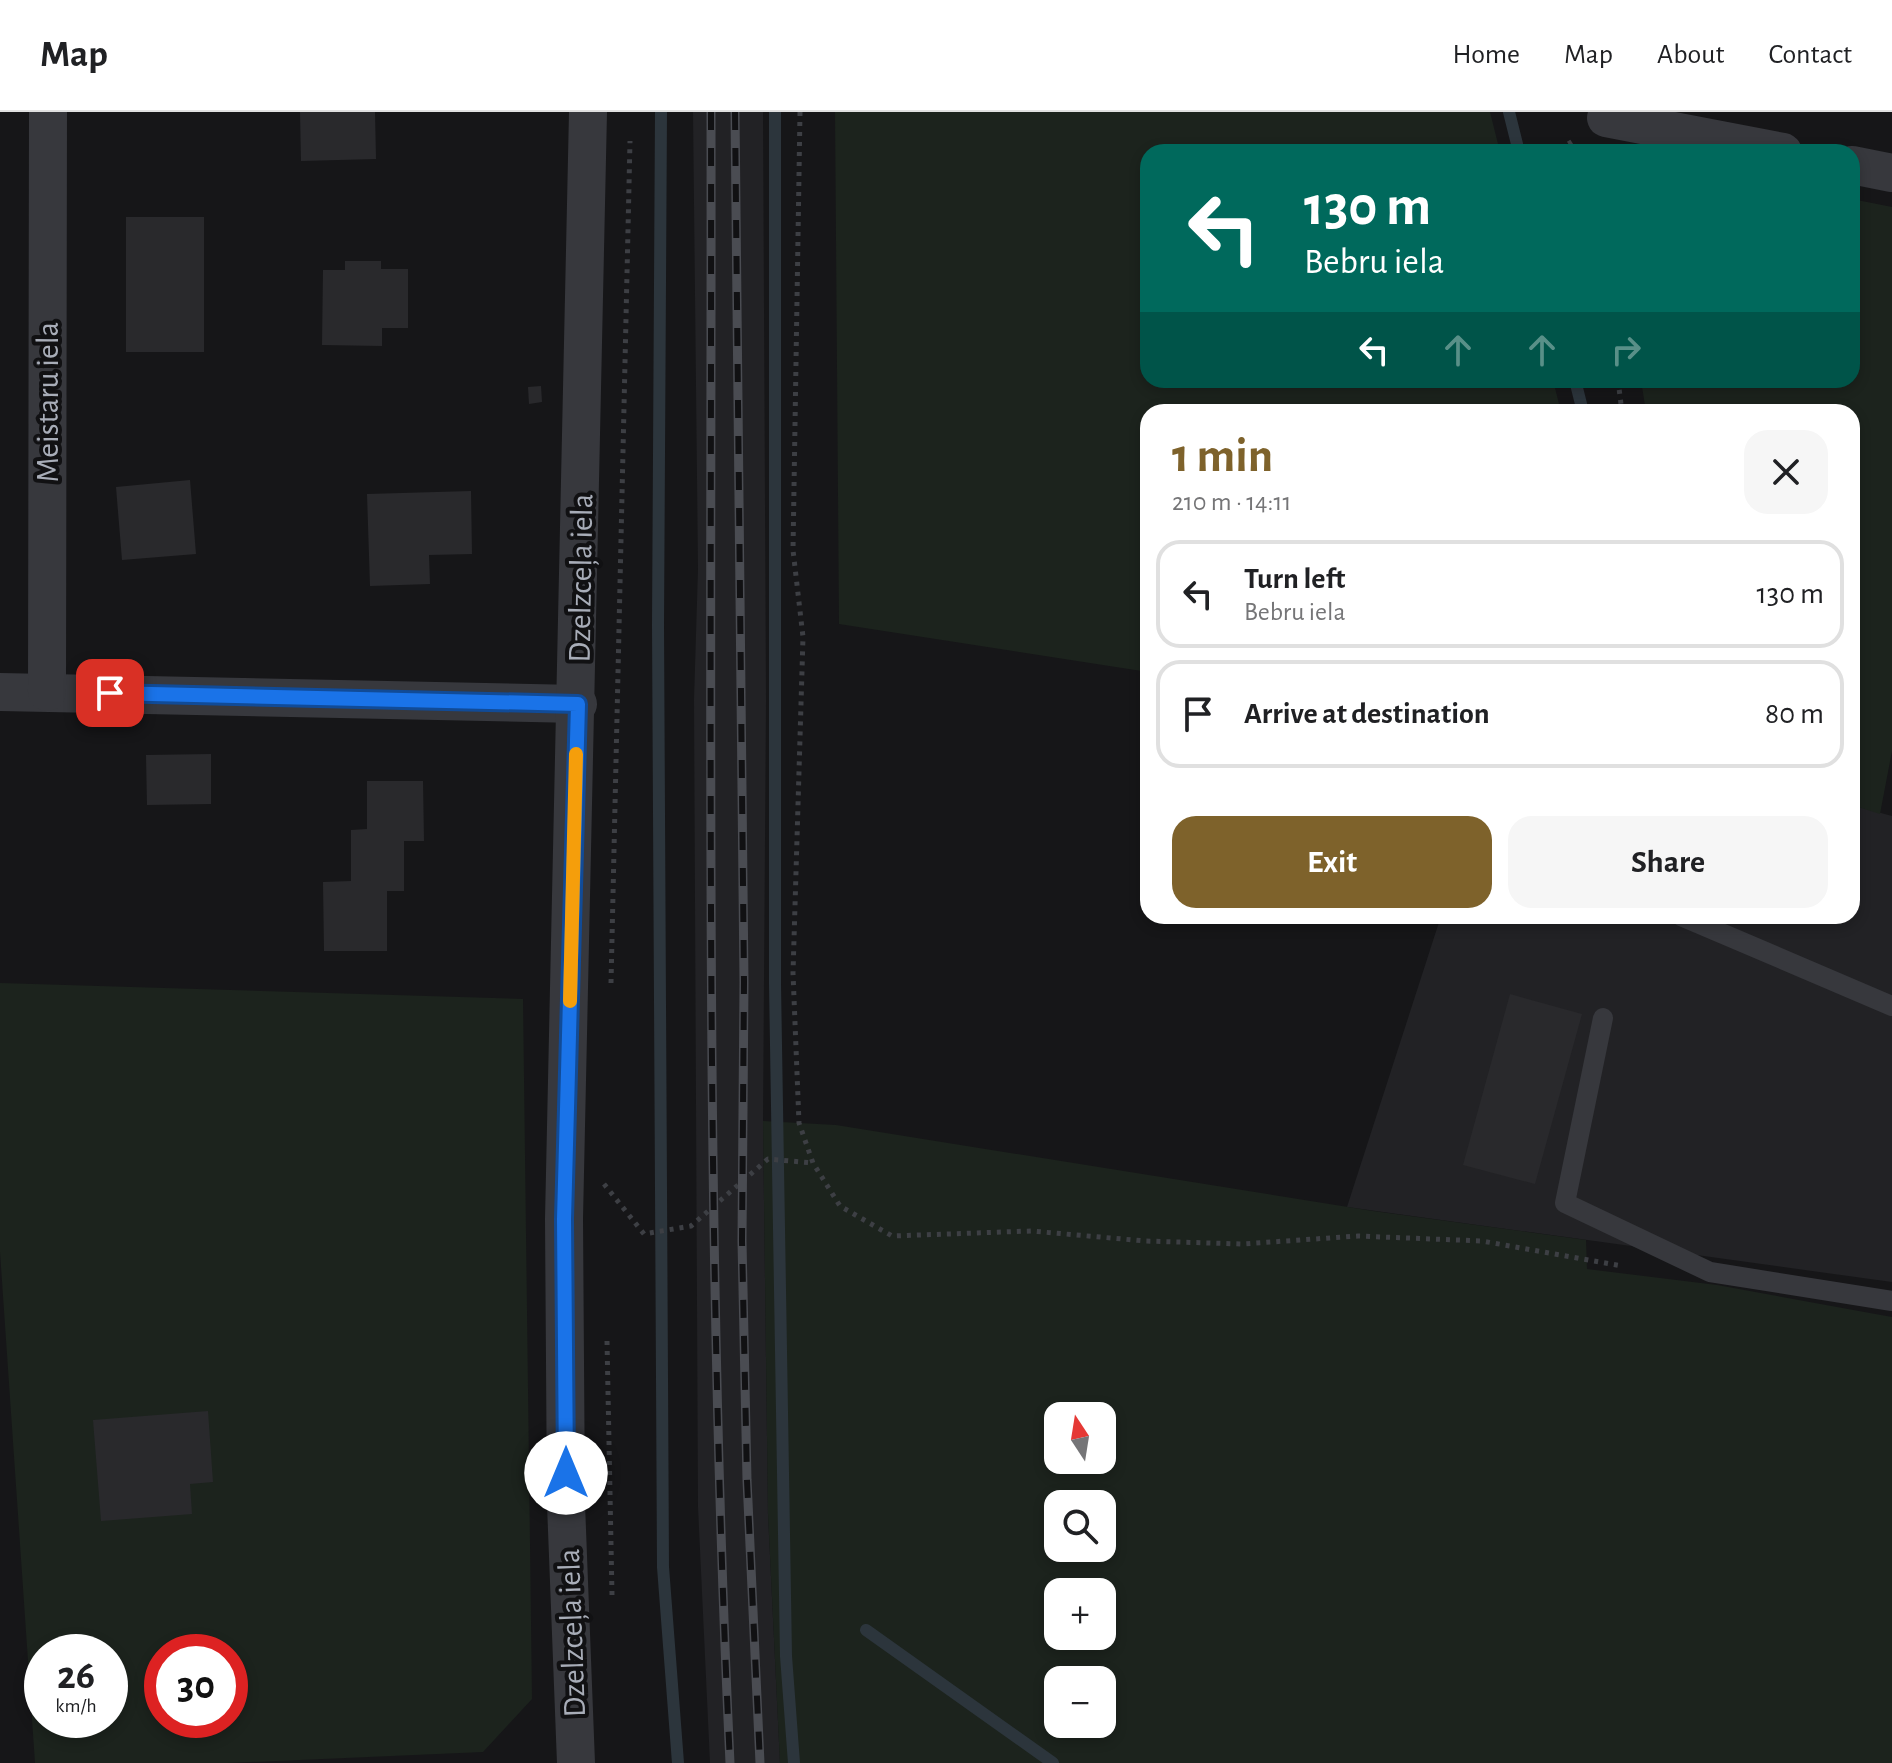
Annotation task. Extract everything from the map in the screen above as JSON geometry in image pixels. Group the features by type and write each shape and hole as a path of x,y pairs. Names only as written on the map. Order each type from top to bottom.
{"street":[{"name":"Meistaru iela","path":"47,692 48,112"},
{"name":"Dzelzceļa iela","path":"576,1763 566,1504 566,1153 578,704 588,112"},
{"path":"1606,118 1741,144"},
{"path":"1860,167 1892,173"},
{"path":"0,692 578,704"}],"lane":[{"path":"1700,924 1892,1006"},
{"path":"1603,1018 1565,1203 1710,1272 1892,1301"}],"path":[{"path":"800,112 793,550 803,637 797,741 793,973 799,1123 813,1163 840,1206 892,1236 1031,1231 1145,1241 1242,1244 1358,1236 1435,1239 1482,1241 1630,1267"},
{"path":"611,990 616,900 630,136"},
{"path":"566,1153 582,1156 644,1234 691,1226 768,1159 813,1163"},
{"path":"604,1169 605,1200"},
{"path":"607,1327 612,1597"}],"shaded area":[{"path":"693,112 763,112 766,701 763,1121 768,1514 780,1763 710,1763 698,1507 694,700 698,569"},
{"path":"835,112 1490,112 1498,144 1140,144 1140,388 1555,388 1559,404 1140,404 1140,671 839,624"},
{"path":"1860,201 1892,207 1892,751 1880,814 1860,808 1860,404 1645,404 1642,388 1860,388"},
{"path":"1860,807 1892,816 1892,1282 1347,1207 1438,924 1860,924"},
{"path":"0,983 523,999 532,1699 483,1752 228,1763 35,1763 33,1738 128,1738 128,1634 26,1634 0,1252"},
{"path":"763,1121 836,1125 1373,1211 1586,1240 1587,1269 1717,1285 1892,1317 1892,1763 780,1763 768,1514"}],"building":[{"path":"300,112 375,112 376,159 301,161"},
{"path":"126,217 204,217 204,352 126,352"},
{"path":"345,261 381,261 381,269 408,269 408,328 382,328 382,346 322,345 323,270 345,270"},
{"path":"541,386 542,402 529,404 528,387"},
{"path":"190,480 196,554 122,560 116,487"},
{"path":"471,491 472,554 429,555 430,584 370,586 367,494"},
{"path":"211,754 211,804 147,805 146,755"},
{"path":"367,781 423,781 424,841 404,841 404,891 387,891 387,951 324,951 323,882 351,881 351,830 367,829"},
{"path":"1510,994 1582,1014 1535,1184 1463,1165"},
{"path":"208,1411 213,1482 190,1484 192,1514 101,1521 93,1420"}],"waterway":[{"path":"661,112 658,625 663,1567 678,1763"},
{"path":"775,112 775,984 786,1656 794,1763"},
{"path":"1509,112 1517,144"},
{"path":"1577,388 1581,404"},
{"path":"866,1630 1053,1763"}],"railway":[{"path":"711,112 713,1144 716,1350 730,1763"},
{"path":"735,112 744,982 742,1241 747,1480 760,1763"}],"slow traffic":[{"path":"570,1001 576,754"}],"route":[{"path":"110,693 578,704 564,1219 566,1473"}]}
